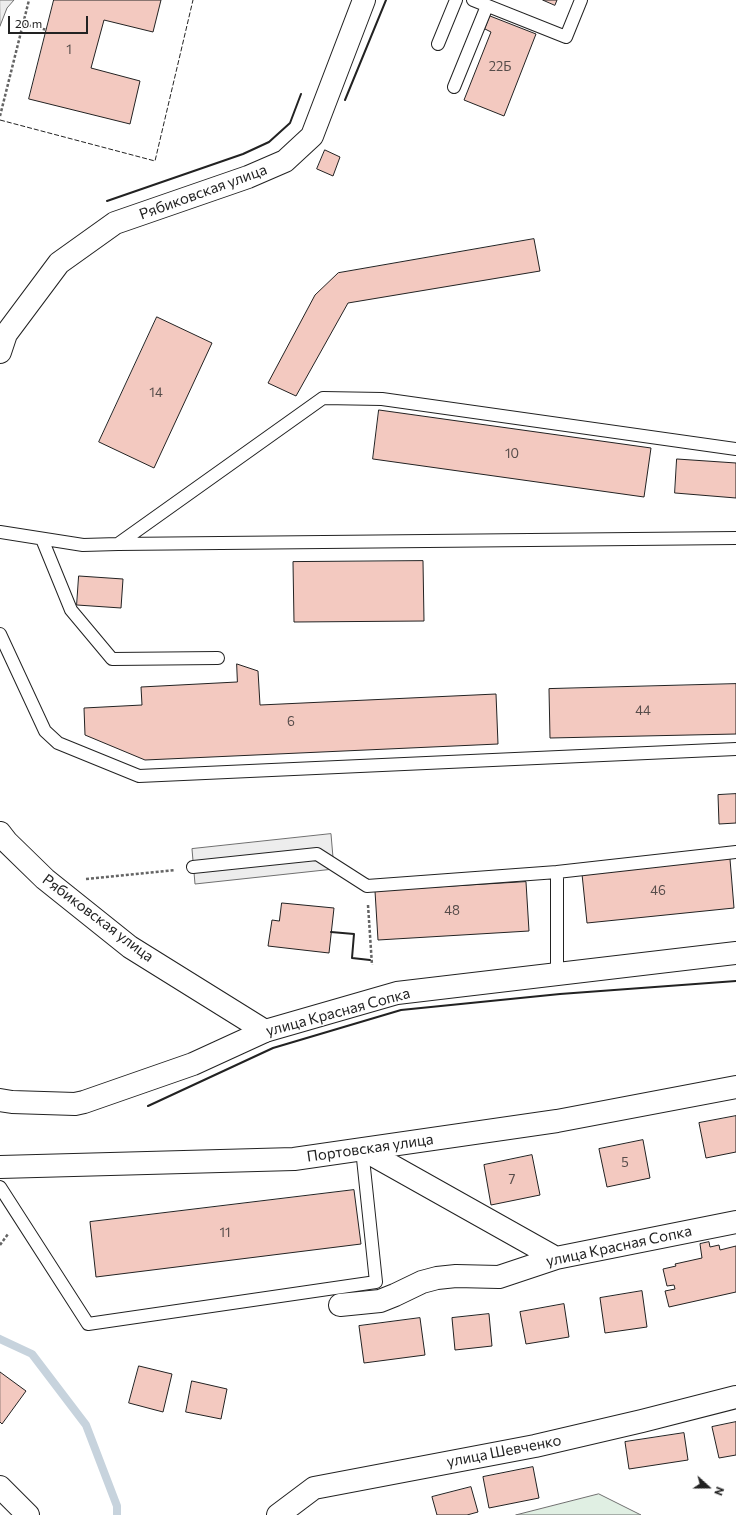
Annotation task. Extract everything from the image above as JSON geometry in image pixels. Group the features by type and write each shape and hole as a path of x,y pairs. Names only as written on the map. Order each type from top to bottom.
{"street":[{"name":"Рябиковская улица","path":"0,352 6,334 59,263 115,223 248,178 285,161 312,136 364,0"},
{"name":"Рябиковская улица","path":"0,833 7,842 45,879 130,947 265,1031"},
{"name":"улица Красная Сопка","path":"0,1100 12,1102 75,1104 84,1102 193,1064 265,1031 397,993 736,953"},
{"name":"Портовская улица","path":"0,1167 294,1159 557,1121 736,1087"},
{"path":"362,1149 556,1258"},
{"name":"улица Красная Сопка","path":"340,1305 380,1301 422,1282 437,1278 456,1276 499,1277 556,1258 736,1222"},
{"name":"улица Шевченко","path":"278,1515 314,1488 535,1446 736,1397"},
{"path":"0,1487 28,1515"}],"lane":[{"path":"438,44 456,0"},
{"path":"473,0 492,5 566,37 581,0"},
{"path":"454,87 492,5"},
{"path":"118,544 323,398 382,399 736,449"},
{"path":"0,532 84,545 736,538"},
{"path":"42,539 71,610 112,659 218,658"},
{"path":"0,634 45,731 58,743 139,776 736,749"},
{"path":"193,868 317,854 367,886 557,872 736,852"},
{"path":"557,872 557,974"},
{"path":"0,1187 88,1324 376,1282 362,1149"}],"path":[{"path":"0,116 29,0"},
{"path":"23,24 47,30"},
{"path":"83,880 193,868"},
{"path":"367,886 372,965"}],"green space":[{"path":"599,1494 641,1515 516,1515"}],"shaded area":[{"path":"0,0 14,0 7,8 0,26"},
{"path":"331,834 334,869 195,884 192,849"}],"building":[{"path":"54,0 161,0 153,32 104,20 91,68 140,81 130,124 29,99"},
{"path":"543,0 557,0 555,5"},
{"path":"490,16 536,34 504,116 464,100 491,32 485,29"},
{"path":"325,150 340,157 333,176 317,169"},
{"path":"534,239 540,271 348,303 296,396 268,383 315,295 338,273"},
{"path":"157,317 212,343 154,468 99,442"},
{"path":"379,410 651,448 644,497 373,459"},
{"path":"677,459 736,463 736,498 675,493"},
{"path":"423,561 424,621 294,622 293,562"},
{"path":"79,576 123,579 121,608 77,605"},
{"path":"237,664 258,671 260,705 496,694 498,744 145,760 85,735 84,708 142,705 141,687 237,682"},
{"path":"736,684 736,734 550,738 549,689"},
{"path":"736,794 736,823 719,824 718,795"},
{"path":"730,859 734,908 587,923 582,874"},
{"path":"526,882 529,931 378,940 375,891"},
{"path":"282,903 334,908 329,953 268,946 272,920 279,921"},
{"path":"736,1116 736,1152 706,1158 699,1123"},
{"path":"643,1140 650,1178 607,1187 599,1149"},
{"path":"532,1155 540,1195 491,1205 484,1165"},
{"path":"354,1190 361,1244 96,1277 90,1222"},
{"path":"709,1242 710,1247 719,1245 720,1250 736,1246 736,1292 669,1307 665,1291 675,1289 674,1285 667,1286 663,1269 676,1266 675,1264 702,1258 700,1244"},
{"path":"642,1291 647,1327 605,1333 600,1298"},
{"path":"564,1304 569,1337 526,1344 520,1312"},
{"path":"489,1314 492,1346 455,1350 452,1318"},
{"path":"420,1318 425,1355 364,1363 359,1326"},
{"path":"139,1366 172,1374 163,1412 129,1403"},
{"path":"0,1372 26,1391 2,1424 0,1422"},
{"path":"192,1381 227,1389 221,1419 186,1412"},
{"path":"736,1422 736,1455 719,1458 712,1427"},
{"path":"684,1433 688,1460 629,1469 625,1442"},
{"path":"533,1467 539,1498 489,1508 483,1477"},
{"path":"471,1487 478,1512 467,1515 437,1515 432,1497"}],"waterway":[{"path":"0,1339 32,1354 86,1425 117,1506 117,1515"}],"fence":[{"path":"0,120 155,161 193,0"}],"wall":[{"path":"345,100 386,0"},
{"path":"107,201 243,154 269,142 290,123 301,94"},
{"path":"331,932 354,934 352,958 370,960"},
{"path":"148,1106 273,1048 401,1010 560,994 736,981"}]}
